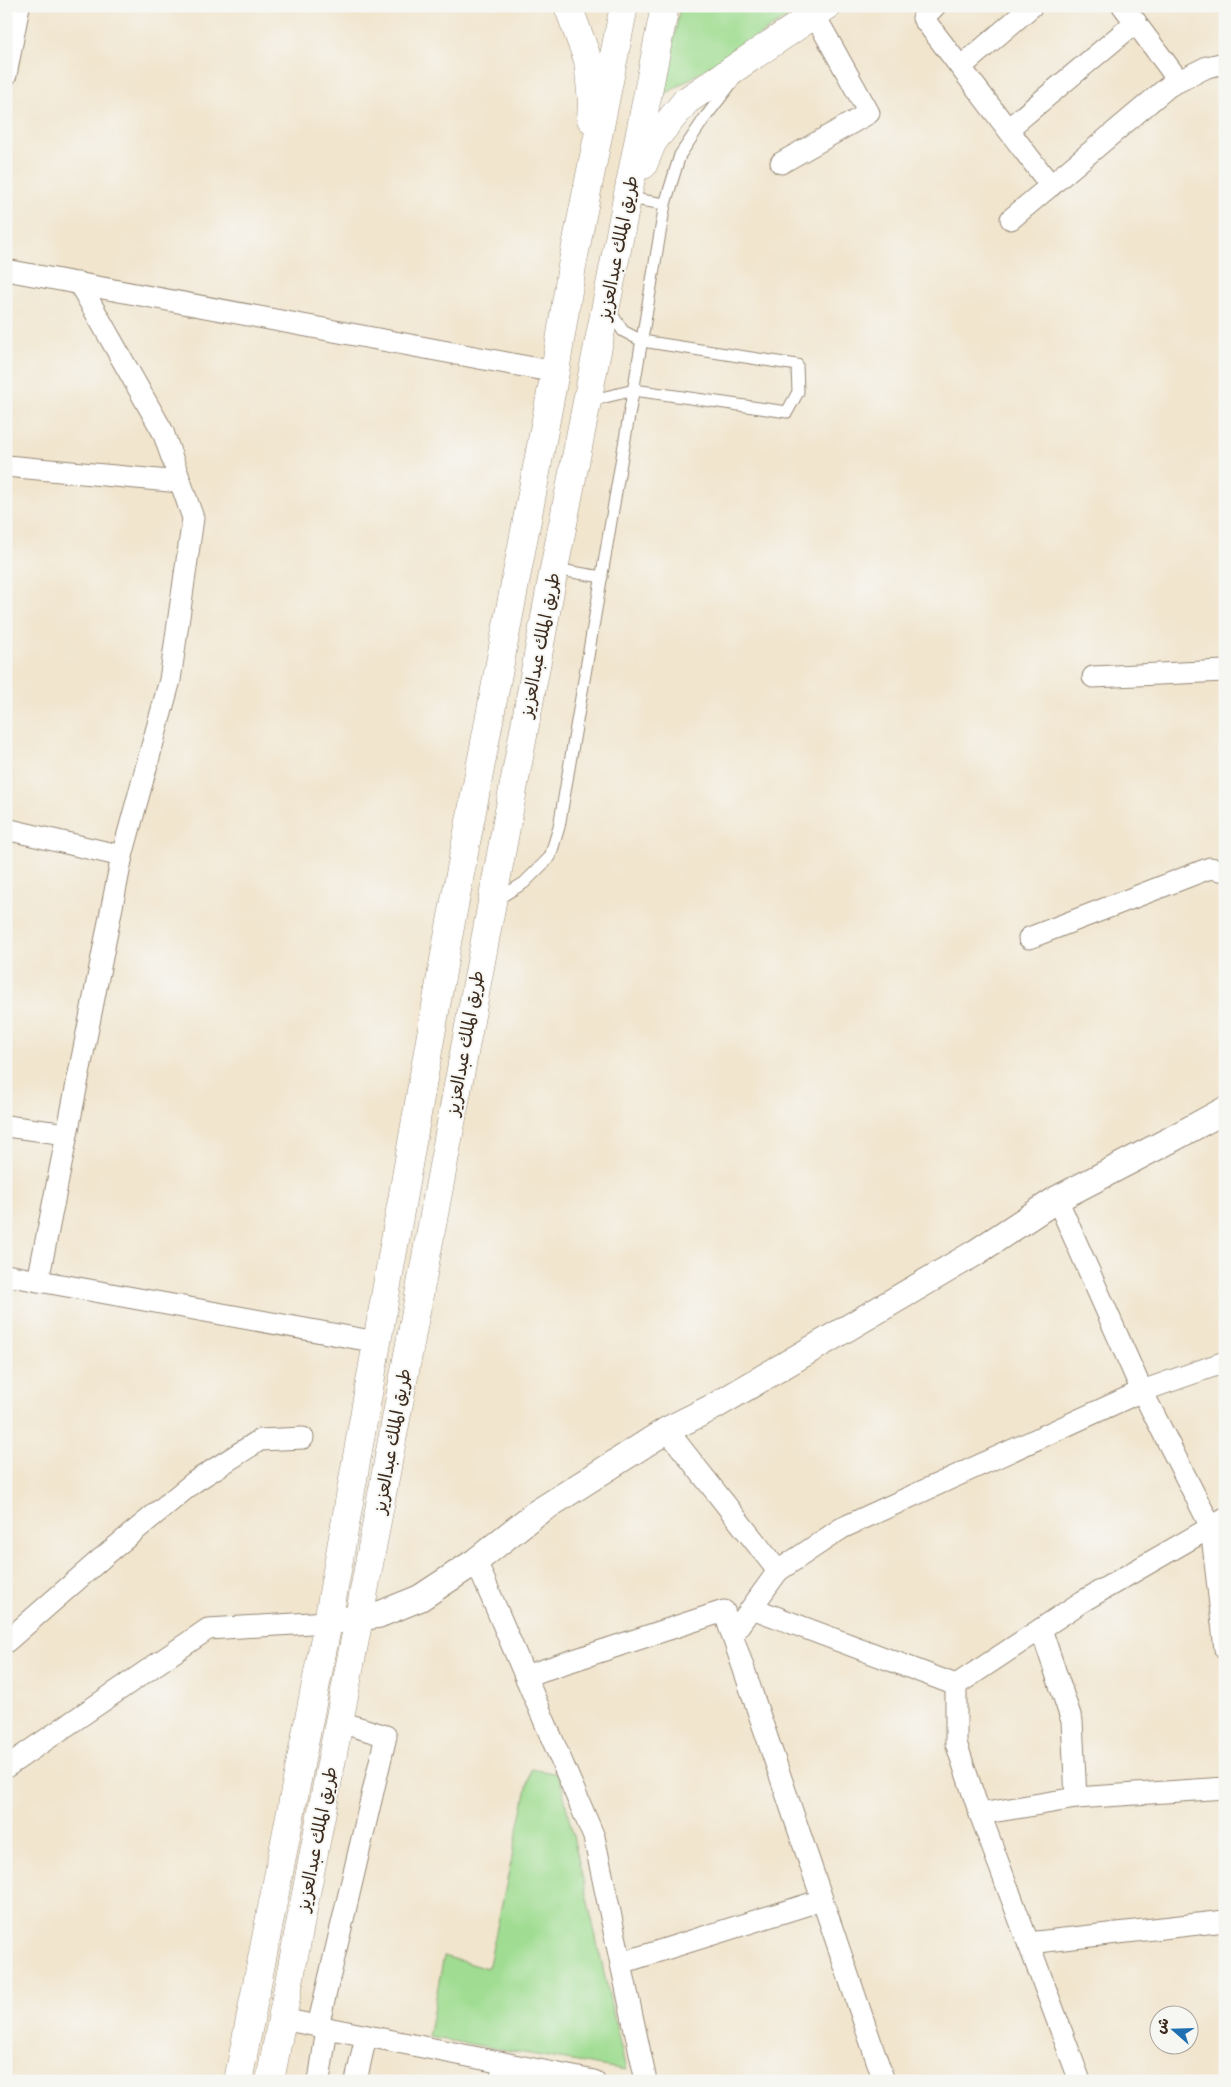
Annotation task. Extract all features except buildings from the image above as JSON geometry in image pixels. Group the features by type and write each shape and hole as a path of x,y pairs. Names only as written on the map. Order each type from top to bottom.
{"highway":[{"path":"568,6 588,60 592,102 586,196"},
{"name":"طريق الملك عبدالعزيز","path":"238,2081 328,1622 446,943 555,372 572,266 624,6"},
{"name":"طريق الملك عبدالعزيز","path":"270,2081 340,1722 554,569 665,6"},
{"path":"628,198 653,141 686,101 820,10"}],"street":[{"path":"7,69 18,6"},
{"path":"935,6 923,18 1051,186"},
{"path":"961,67 1032,6"},
{"path":"781,163 869,113 820,10"},
{"path":"1008,129 1129,14 1179,81"},
{"path":"1011,219 1169,86 1207,67 1225,63"},
{"path":"6,270 555,372"},
{"path":"38,1281 122,856 170,680 193,518 163,432 78,283"},
{"path":"6,466 180,482"},
{"path":"1093,677 1225,671"},
{"path":"6,829 122,856"},
{"path":"1029,938 1210,868 1225,871"},
{"path":"6,1767 208,1629 328,1622 359,1618 378,1615 420,1598 476,1561 535,1514 667,1430 723,1401 975,1252 1057,1199 1172,1140 1225,1110"},
{"path":"6,1126 67,1134"},
{"path":"1057,1199 1142,1391 1218,1523 1225,1649"},
{"path":"6,1275 377,1342"},
{"path":"732,1635 778,1571 842,1528 1142,1391 1225,1362"},
{"path":"667,1430 778,1571"},
{"path":"6,1642 102,1558 194,1482 260,1440 303,1438"},
{"path":"956,1685 1083,1601 1218,1523"},
{"path":"476,1561 594,1837 646,2081"},
{"path":"752,1608 956,1685"},
{"path":"525,1676 724,1611 884,2081"},
{"path":"1041,1628 1072,1721 1076,1798"},
{"path":"956,1685 956,1744 980,1814 1080,2081"},
{"path":"319,2081 323,2027 386,1736 340,1722"},
{"path":"980,1814 1076,1798 1225,1788"},
{"path":"621,1963 822,1900"},
{"path":"1028,1944 1225,1922"},
{"path":"282,2019 366,2036 502,2072 594,2081"},
{"path":"356,2081 366,2036"}],"lane":[{"path":"491,903 524,883 550,857 559,827 665,204 680,155 704,119 755,54"},
{"path":"628,198 665,204"},
{"path":"587,402 634,390 787,412 798,392 797,365 642,341 624,331 607,306"},
{"path":"554,569 602,577"}],"green space":[{"path":"680,6 806,6 664,95"},
{"path":"531,1769 559,1774 626,2070 428,2037 444,1956 488,1969"}]}
